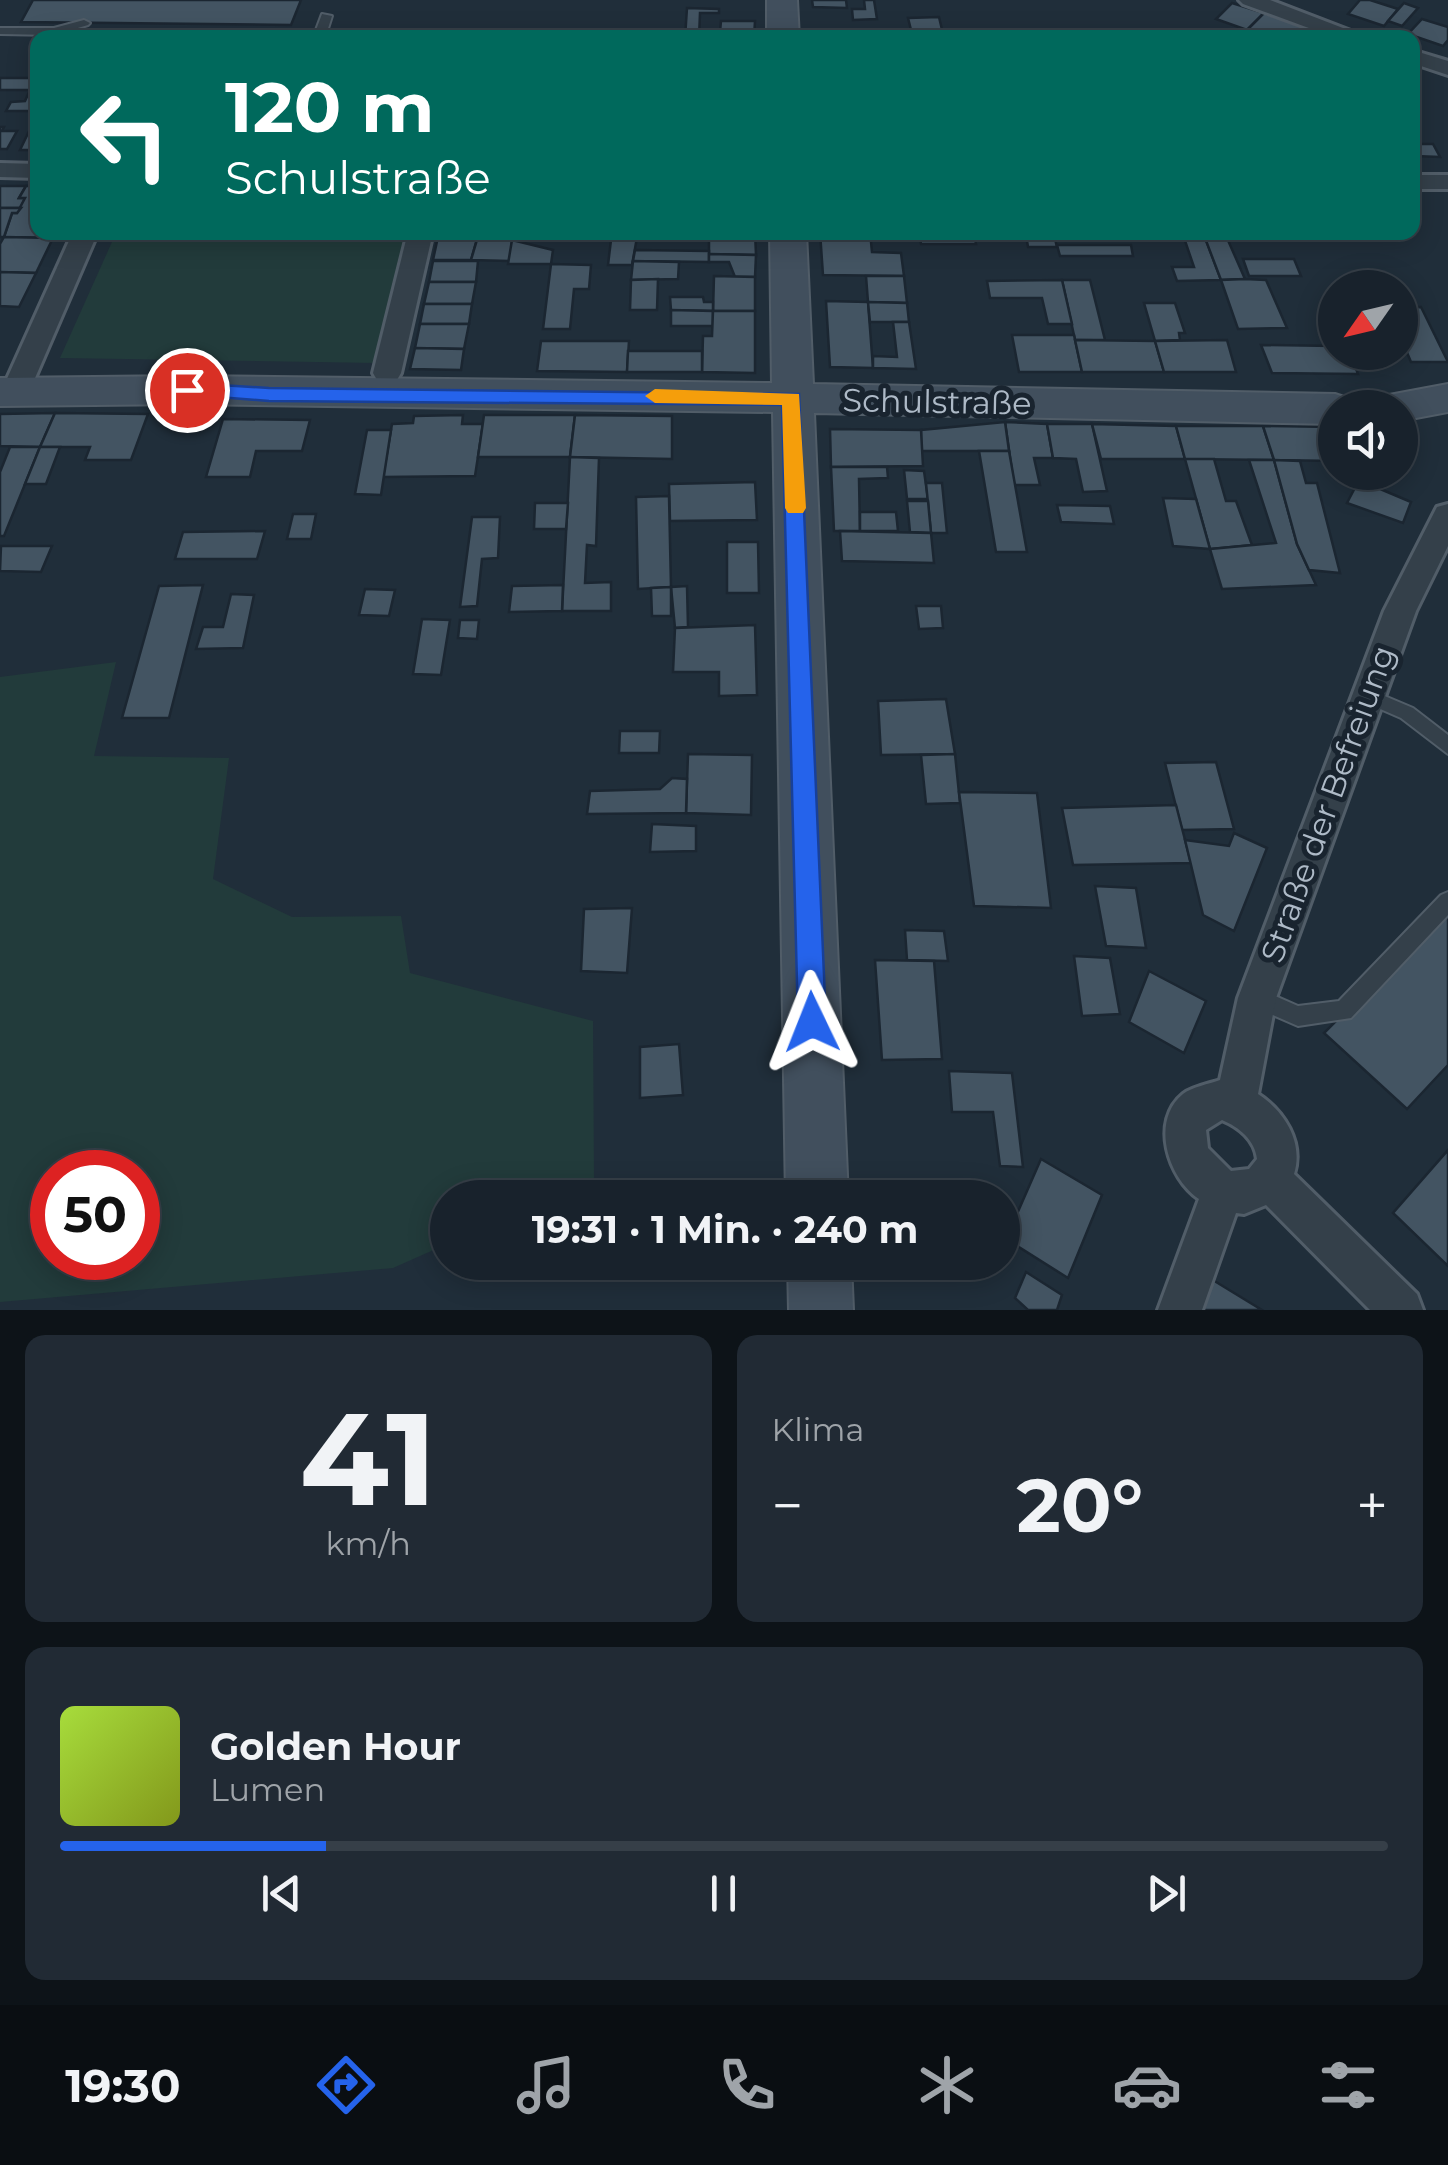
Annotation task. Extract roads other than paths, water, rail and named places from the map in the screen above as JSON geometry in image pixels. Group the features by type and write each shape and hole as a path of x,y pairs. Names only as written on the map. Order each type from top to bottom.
{"street":[{"path":"782,0 783,30"},
{"path":"1250,0 1335,30"},
{"path":"1420,59 1448,68"},
{"path":"0,170 30,171"},
{"path":"1420,182 1448,182"},
{"path":"7,392 82,240"},
{"path":"385,383 419,240"},
{"path":"788,240 816,1180"},
{"name":"Schulstraße","path":"7,392 187,390 269,394 385,383 792,398 1318,409"},
{"path":"1418,403 1448,398"},
{"name":"Straße der Befreiung","path":"1236,1102 1256,998 1422,560 1448,515"},
{"path":"1208,1101 1236,1102 1250,1110 1272,1135 1276,1166 1270,1180 1250,1192 1222,1190 1197,1171 1185,1143 1185,1129 1197,1107 1208,1101"},
{"path":"1270,1180 1401,1310"},
{"path":"1180,1310 1222,1190"},
{"path":"819,1280 820,1310"}],"lane":[{"path":"322,30 326,16"},
{"path":"63,30 84,23"},
{"path":"0,31 30,32"},
{"path":"1368,696 1406,713 1448,746"},
{"path":"1256,998 1298,1016 1344,1011 1448,901"}]}
